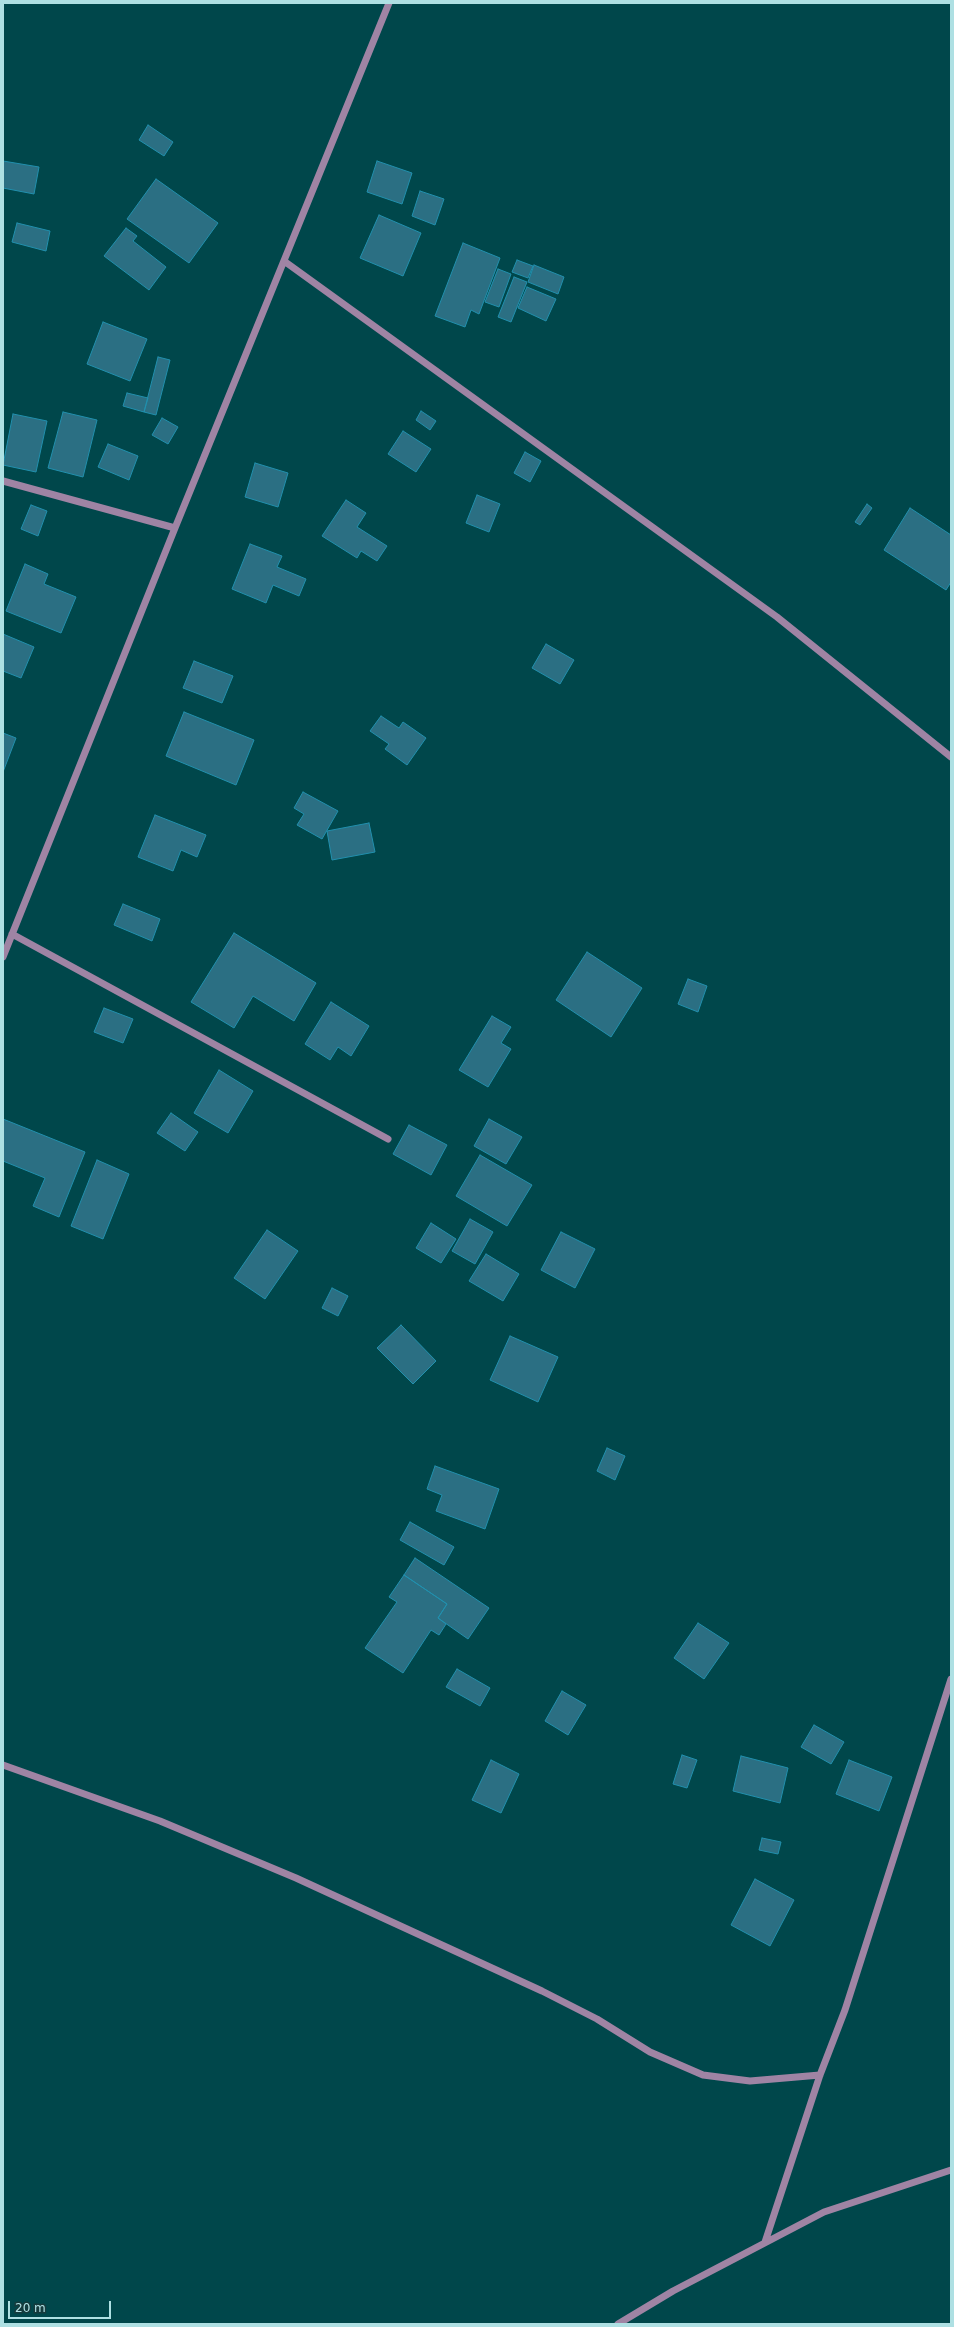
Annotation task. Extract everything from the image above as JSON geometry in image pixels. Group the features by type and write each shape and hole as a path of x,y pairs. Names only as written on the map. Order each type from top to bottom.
{"street":[{"path":"3,957 175,528 389,3"},
{"path":"284,261 776,617 951,757"},
{"path":"3,482 175,528"},
{"path":"12,934 388,1139"},
{"path":"765,2242 820,2075 845,2010 951,1679"},
{"path":"3,1765 160,1821 296,1878 542,1991 597,2019 650,2052 703,2075 750,2081 820,2075"},
{"path":"618,2324 673,2291 824,2212 951,2170"}],"building":[{"path":"148,125 173,142 164,156 139,140"},
{"path":"3,161 39,167 34,194 3,188"},
{"path":"377,161 412,173 402,204 367,192"},
{"path":"156,179 218,223 189,263 127,219"},
{"path":"420,191 444,199 435,225 412,216"},
{"path":"379,215 421,233 403,276 360,258"},
{"path":"17,223 50,231 46,251 12,242"},
{"path":"126,228 137,236 133,241 166,267 149,290 104,256"},
{"path":"463,243 500,258 479,314 471,310 465,327 435,316"},
{"path":"517,260 533,266 528,278 512,272"},
{"path":"534,265 564,277 558,294 528,282"},
{"path":"498,269 511,274 499,307 485,302"},
{"path":"514,277 527,282 511,322 498,317"},
{"path":"527,287 556,299 546,321 518,308"},
{"path":"103,322 147,339 130,381 87,364"},
{"path":"158,357 170,360 156,415 144,412"},
{"path":"127,393 148,398 144,412 123,406"},
{"path":"421,411 436,421 430,430 416,420"},
{"path":"63,412 97,420 83,477 48,468"},
{"path":"13,414 47,421 36,472 3,465"},
{"path":"162,418 178,427 168,444 152,435"},
{"path":"403,431 431,449 416,472 388,454"},
{"path":"108,444 138,456 129,480 98,467"},
{"path":"525,452 541,461 530,482 514,473"},
{"path":"255,463 288,473 278,507 245,497"},
{"path":"477,495 500,504 489,532 466,523"},
{"path":"346,500 366,513 357,527 387,546 377,561 361,551 357,558 322,536"},
{"path":"867,504 872,508 860,525 855,522"},
{"path":"31,505 47,511 38,536 21,529"},
{"path":"910,508 951,535 951,582 946,590 884,550"},
{"path":"250,544 282,556 277,567 306,579 299,596 273,585 266,603 232,589"},
{"path":"25,564 48,574 44,584 76,597 61,633 6,611"},
{"path":"3,634 34,647 21,678 3,671"},
{"path":"546,644 574,660 560,684 532,668"},
{"path":"194,661 233,676 222,703 183,688"},
{"path":"184,712 254,740 236,785 166,756"},
{"path":"381,716 399,728 403,722 426,738 407,765 385,749 389,744 370,731"},
{"path":"3,733 16,738 3,772"},
{"path":"303,792 338,811 322,839 297,825 304,814 294,808"},
{"path":"155,815 206,835 197,857 181,850 173,871 138,857"},
{"path":"369,823 375,852 332,860 327,831"},
{"path":"123,904 160,919 152,941 114,925"},
{"path":"234,933 316,983 294,1021 253,996 234,1028 191,1002"},
{"path":"587,952 642,988 611,1037 556,1000"},
{"path":"688,979 707,986 698,1012 678,1004"},
{"path":"331,1002 369,1026 351,1056 338,1047 330,1060 305,1044"},
{"path":"104,1008 133,1019 123,1043 94,1032"},
{"path":"492,1016 511,1027 501,1043 511,1049 488,1087 459,1070"},
{"path":"219,1070 253,1091 228,1133 194,1113"},
{"path":"171,1113 198,1132 185,1151 157,1133"},
{"path":"3,1119 85,1152 59,1217 33,1206 45,1178 3,1161"},
{"path":"489,1119 522,1137 506,1164 474,1146"},
{"path":"409,1125 447,1145 431,1175 393,1154"},
{"path":"480,1155 532,1185 507,1226 456,1196"},
{"path":"97,1160 129,1174 103,1239 71,1226"},
{"path":"470,1219 493,1232 475,1264 452,1251"},
{"path":"431,1223 456,1239 441,1263 416,1248"},
{"path":"267,1230 298,1251 265,1299 234,1278"},
{"path":"561,1232 595,1249 575,1288 541,1270"},
{"path":"486,1254 519,1274 503,1301 469,1281"},
{"path":"332,1288 348,1296 338,1316 322,1308"},
{"path":"401,1325 436,1361 413,1384 377,1348"},
{"path":"510,1336 558,1357 538,1402 490,1380"},
{"path":"607,1448 625,1456 615,1480 597,1471"},
{"path":"435,1466 499,1489 485,1529 436,1511 442,1495 427,1489"},
{"path":"410,1522 454,1547 444,1565 400,1540"},
{"path":"415,1558 489,1608 468,1639 438,1618 447,1604 404,1575"},
{"path":"404,1575 447,1604 438,1618 446,1624 439,1635 431,1630 403,1673 365,1648 397,1602 389,1597"},
{"path":"698,1623 729,1643 704,1679 674,1658"},
{"path":"457,1669 490,1688 480,1706 446,1687"},
{"path":"562,1691 586,1705 568,1735 545,1721"},
{"path":"814,1725 844,1742 831,1764 801,1747"},
{"path":"682,1755 697,1760 687,1788 673,1784"},
{"path":"741,1756 788,1768 780,1803 733,1791"},
{"path":"491,1760 519,1774 501,1813 472,1800"},
{"path":"849,1760 892,1777 879,1811 836,1794"},
{"path":"762,1838 781,1842 778,1854 759,1850"},
{"path":"755,1879 794,1900 770,1946 731,1925"}]}
